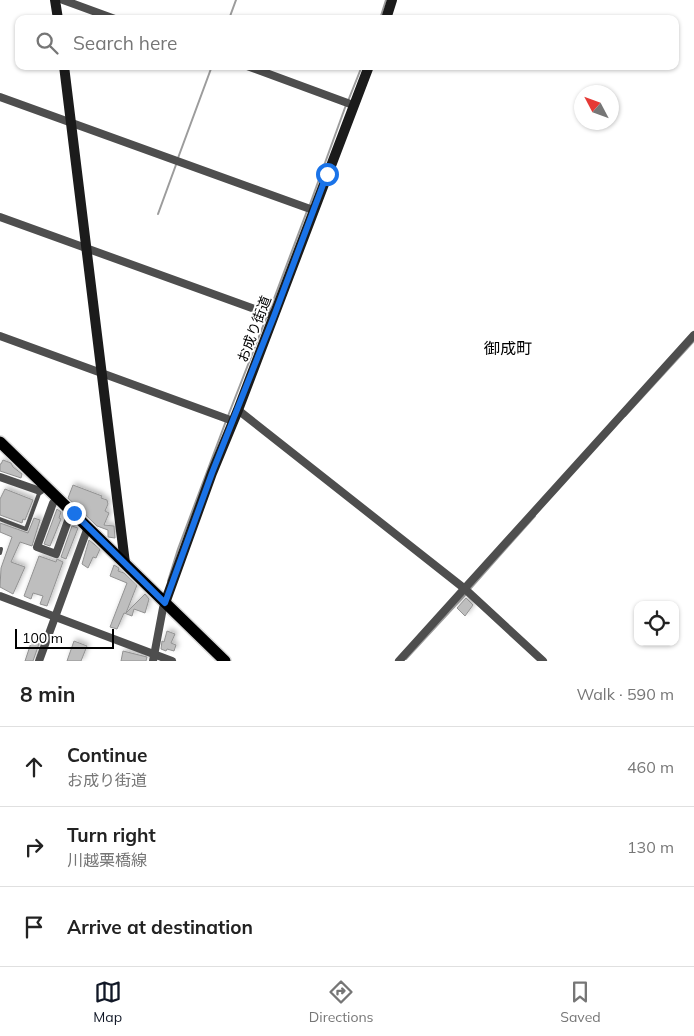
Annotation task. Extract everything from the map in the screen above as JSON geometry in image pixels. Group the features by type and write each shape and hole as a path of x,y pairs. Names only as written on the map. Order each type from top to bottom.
{"main road":[{"path":"0,442 42,488 58,498 74,513 225,661"}],"street":[{"path":"55,0 57,15"},
{"path":"63,0 104,15"},
{"path":"387,15 391,0"},
{"path":"64,70 125,563"},
{"path":"258,70 353,105"},
{"name":"お成り街道","path":"165,603 184,548 367,70"},
{"path":"0,97 313,210"},
{"path":"0,217 274,316"},
{"path":"399,661 694,335"},
{"path":"0,336 233,421"},
{"path":"238,410 464,589 543,661"},
{"path":"0,477 42,488"},
{"path":"58,498 53,503 37,547 56,554 69,518 74,513"},
{"path":"39,661 88,527"},
{"path":"0,596 153,658 172,661"},
{"path":"153,658 162,608 165,603"}],"lane":[{"path":"0,519 26,529 42,488"}],"building":[{"path":"3,460 11,463 22,474 21,478 0,471 0,464"},
{"path":"73,485 102,496 101,498 107,500 108,504 105,511 109,513 104,525 114,526 115,538 108,537 108,530 97,526 68,498"},
{"path":"5,489 33,500 22,523 0,515 0,499"},
{"path":"57,509 61,512 59,518 61,519 50,546 44,544"},
{"path":"34,518 40,520 32,546 20,542 11,562 25,567 13,594 0,587 1,568 12,537 0,532 0,523 28,533"},
{"path":"72,526 78,528 66,559 61,557"},
{"path":"89,540 100,549 96,558 93,557 88,568 82,564"},
{"path":"39,556 56,562 57,559 63,562 47,606 40,604 43,596 33,593 31,599 24,596"},
{"path":"114,565 119,568 118,571 124,573 137,585 126,613 145,594 149,599 145,613 134,609 132,616 124,613 117,629 110,627 127,583 110,576"},
{"path":"466,598 473,605 465,616 457,608"},
{"path":"167,631 175,634 171,643 176,645 174,651 161,649 162,641 164,642"},
{"path":"37,636 41,638 33,661 25,661 31,643 34,644"},
{"path":"74,641 87,646 81,661 67,661"},
{"path":"123,651 147,657 146,661 121,661"}],"waterway":[{"path":"230,15 236,0"},
{"path":"381,15 386,0"},
{"path":"178,158 211,70"},
{"path":"348,101 360,70"},
{"path":"309,207 346,105"},
{"path":"158,214 177,162"},
{"path":"269,312 307,211"},
{"path":"228,416 267,316"},
{"path":"625,416 694,341"},
{"path":"168,581 178,549 226,421"},
{"path":"470,589 535,516"},
{"path":"406,659 467,593"}],"district":[{"name":"御成町","path":"508,348"}],"route":[{"path":"74,513 165,603 181,555 327,174"}]}
